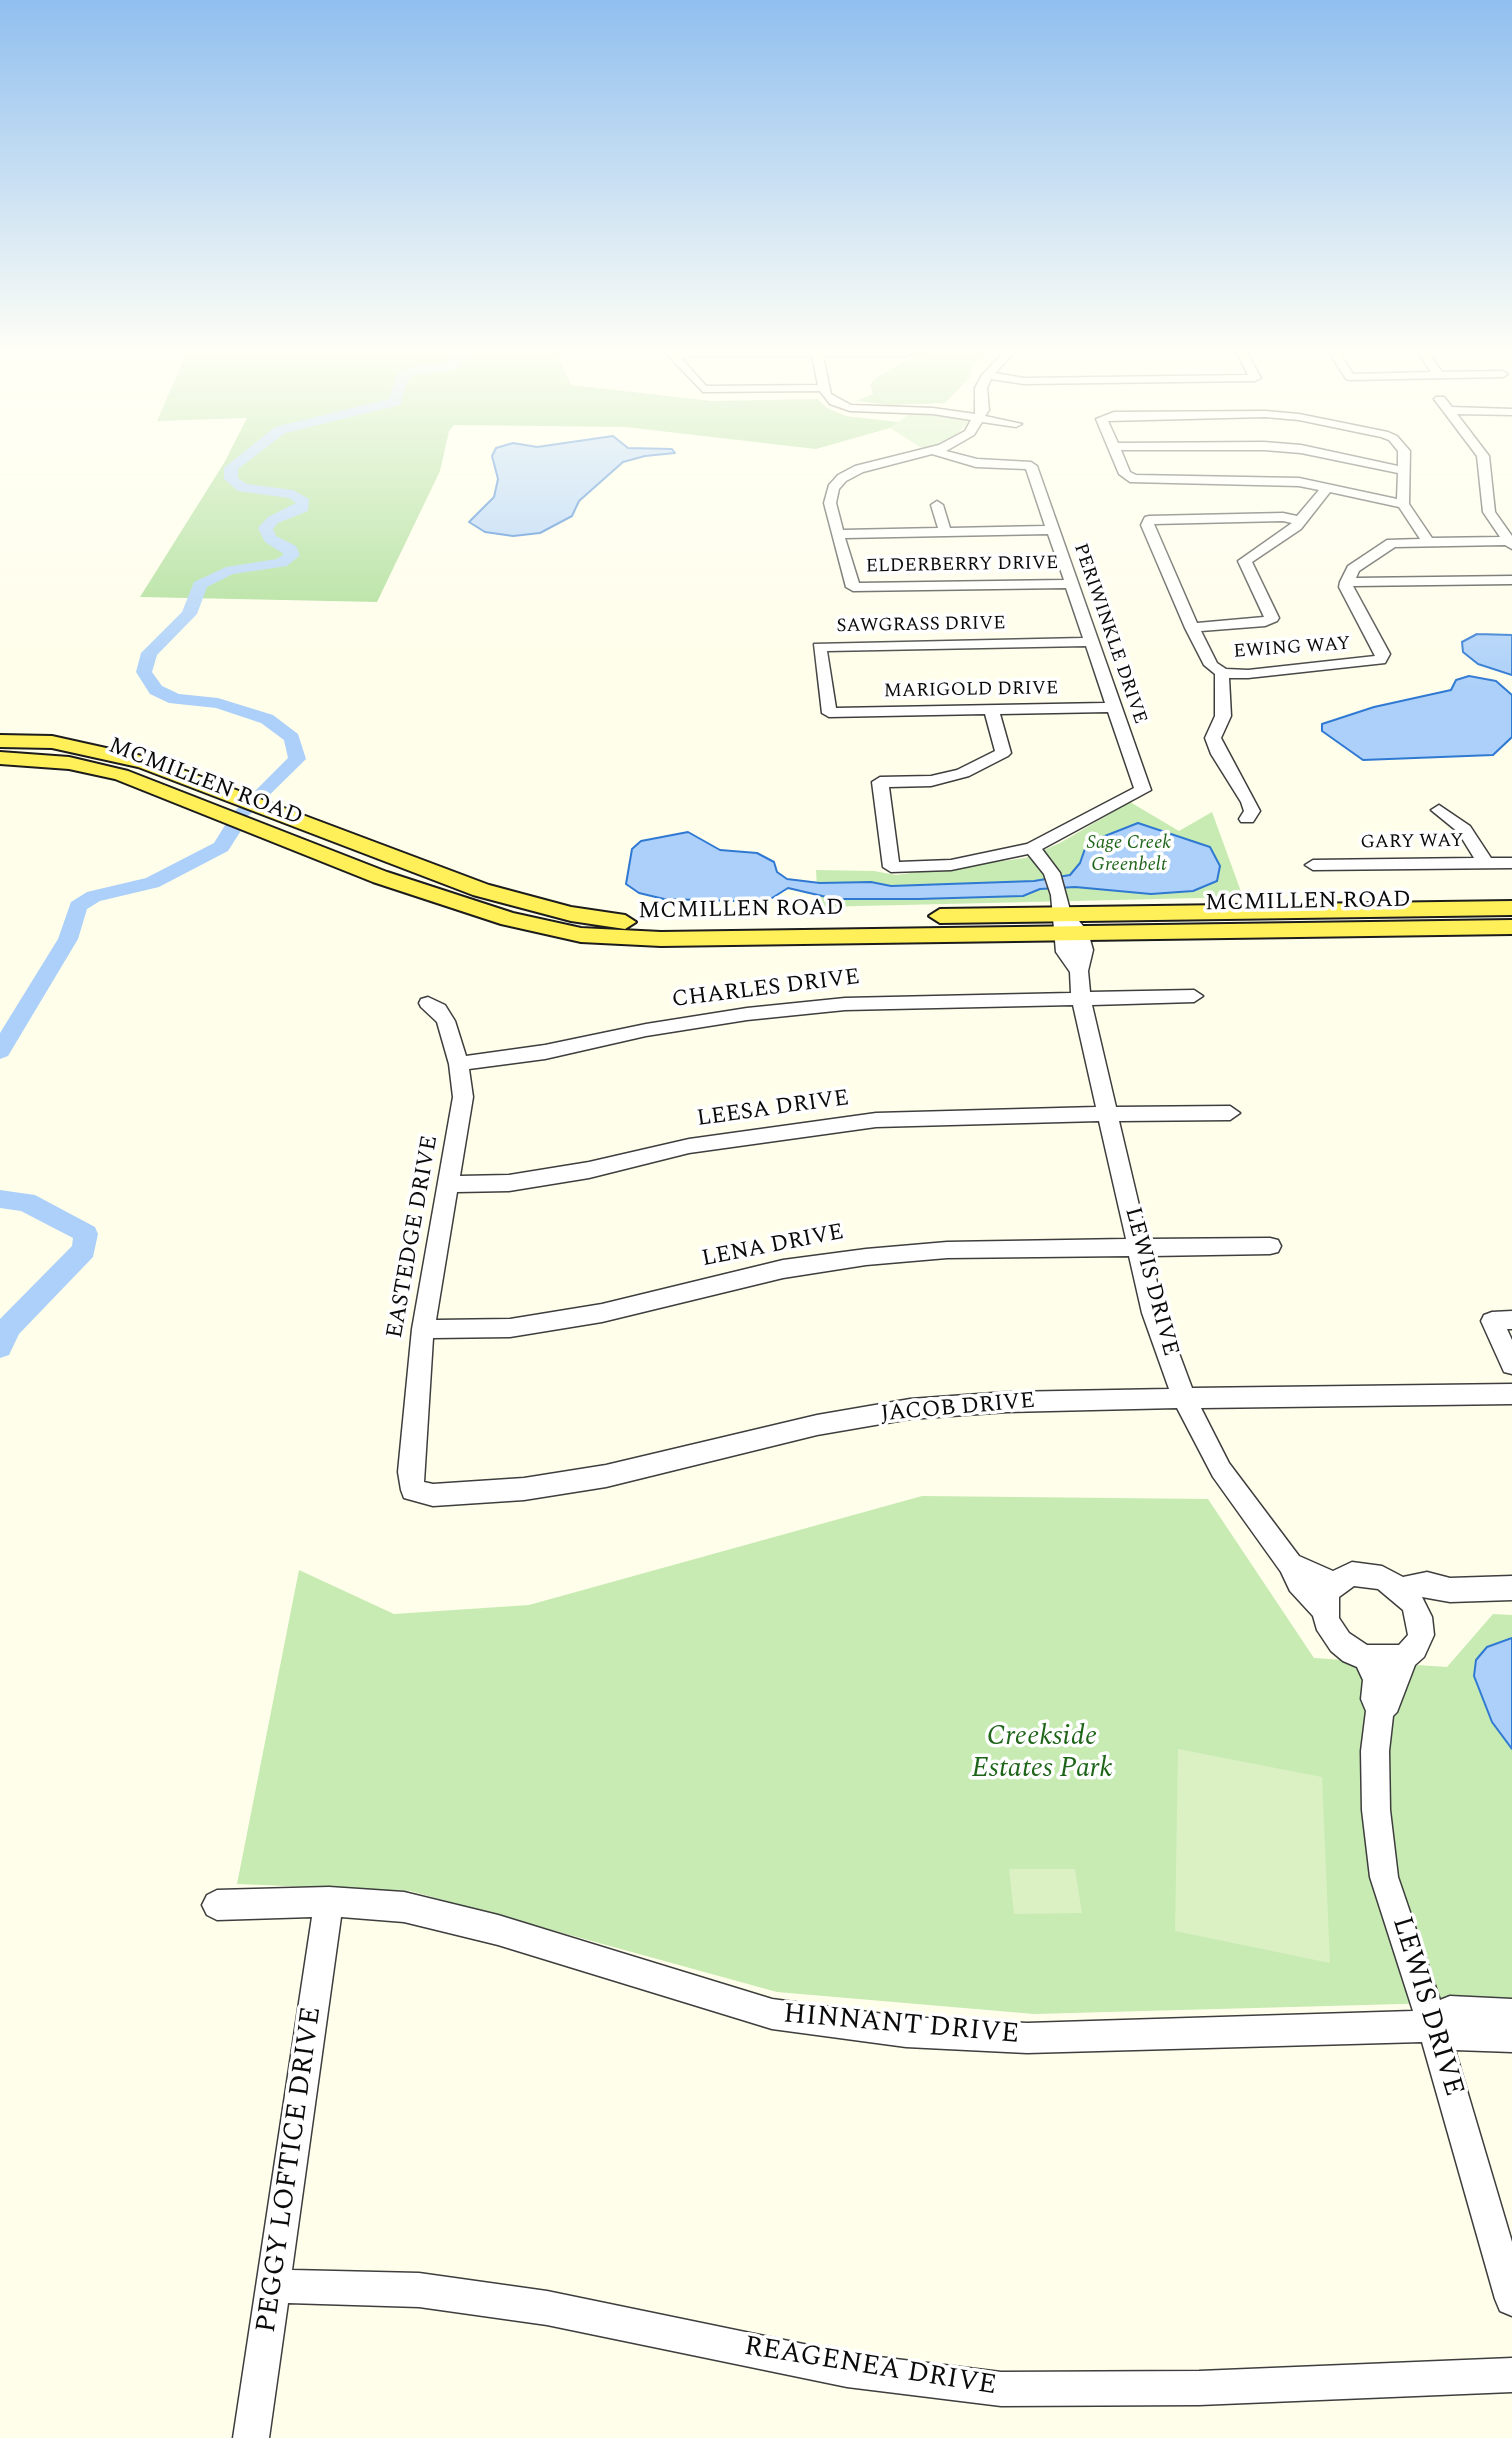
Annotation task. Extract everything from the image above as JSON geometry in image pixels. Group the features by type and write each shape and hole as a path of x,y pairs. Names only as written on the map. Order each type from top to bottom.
{"main road":[{"name":"MCMILLEN ROAD","path":"0,741 51,742 144,762 481,890 571,914 630,922 1066,918 1512,908"},
{"name":"MCMILLEN ROAD","path":"0,758 69,763 121,775 391,881 509,919 581,935 661,939 1066,918 1512,927"}],"street":[{"path":"885,463 859,469 842,478 833,488 830,503 838,534 1053,530"},
{"name":"PERIWINKLE DRIVE","path":"975,463 1031,466 1143,790 1032,848"},
{"path":"1120,463 1125,474 1134,479 1268,479 1403,504"},
{"path":"1365,463 1404,471"},
{"path":"1404,463 1403,504 1427,540"},
{"path":"1484,463 1489,512 1510,543"},
{"path":"1192,628 1265,622 1272,618 1245,561 1301,521 1327,488"},
{"path":"937,505 945,532"},
{"name":"EWING WAY","path":"1301,521 1283,517 1149,520 1147,526 1211,665 1223,673 1248,674 1380,660 1383,654 1350,596 1346,587 1348,582"},
{"name":"ELDERBERRY DRIVE","path":"838,534 853,587 1071,584"},
{"path":"1510,543 1427,540 1392,542 1353,569 1348,582 1512,580"},
{"name":"SAWGRASS DRIVE","path":"829,713 819,647 1091,642"},
{"path":"1223,673 1220,691 1223,716 1213,738 1219,754 1249,802 1252,811 1247,819"},
{"name":"MARIGOLD DRIVE","path":"829,713 1114,707"},
{"path":"991,710 1003,753 963,773 931,781 880,782 891,867 951,865 1032,848"},
{"path":"1439,810 1464,829 1486,864"},
{"name":"LEWIS DRIVE","path":"1032,848 1052,873 1066,918 1065,952 1079,971 1081,998 1153,1313 1184,1398 1221,1470 1290,1564 1299,1583 1325,1610"},
{"name":"GARY WAY","path":"1313,865 1512,863"},
{"name":"CHARLES DRIVE","path":"459,1064 545,1052 646,1030 747,1014 887,1002 1194,996"},
{"name":"EASTEDGE DRIVE","path":"413,1490 410,1472 423,1329 461,1121 459,1064 446,1021 438,1009 428,1003"},
{"name":"LEESA DRIVE","path":"449,1184 509,1183 589,1170 690,1146 876,1120 972,1115 1230,1113"},
{"name":"LENA DRIVE","path":"423,1329 510,1328 602,1313 783,1269 866,1257 947,1250 1270,1246"},
{"path":"1502,1320 1512,1365"},
{"name":"JACOB DRIVE","path":"413,1490 433,1495 524,1489 606,1476 817,1425 910,1409 1007,1402 1512,1394"},
{"path":"1290,1564 1334,1583"},
{"path":"1352,1574 1382,1578 1400,1589 1412,1602 1419,1617 1421,1635 1415,1648 1405,1657 1386,1660 1367,1658 1340,1642 1326,1621 1326,1594 1334,1583 1352,1574"},
{"path":"1400,1589 1427,1584 1450,1590 1512,1588"},
{"path":"1419,1617 1427,1601 1450,1590"},
{"name":"LEWIS DRIVE","path":"1380,1709 1388,1703 1405,1657"},
{"name":"LEWIS DRIVE","path":"1367,1658 1376,1680 1374,1699 1380,1709 1375,1751 1376,1810 1384,1877 1432,2026 1512,2299"},
{"name":"HINNANT DRIVE","path":"217,1905 329,1902 404,1907 498,1930 772,2014 906,2032 1027,2038 1432,2026"},
{"name":"PEGGY LOFTICE DRIVE","path":"251,2438 329,1902"},
{"path":"1432,2026 1450,2011 1506,2012 1512,2016"},
{"path":"1432,2026 1457,2035 1512,2036"},
{"name":"REAGENEA DRIVE","path":"274,2286 419,2290 547,2308 847,2370 1001,2389 1199,2388 1512,2375"}],"green space":[{"path":"224,463 442,463 377,602 140,597"},
{"name":"Sage Creek Greenbelt","path":"1130,802 1179,831 1212,812 1243,897 818,907 816,870 874,871 896,875 1025,858 1060,843"},
{"name":"Creekside Estates Park","path":"922,1496 1208,1499 1314,1658 1447,1667 1493,1614 1512,1615 1512,2001 1034,2014 777,1992 410,1891 237,1884 299,1570 394,1614 529,1605"},
{"path":"1178,1749 1322,1777 1330,1963 1175,1931"},
{"path":"1009,1869 1075,1869 1082,1913 1014,1914"}],"water":[{"path":"494,463 622,463 579,501 572,516 540,533 513,536 485,532 469,522 494,497 498,479"},
{"path":"1477,634 1512,635 1512,675 1478,664 1463,652 1462,642"},
{"path":"1469,676 1496,681 1512,695 1512,737 1493,755 1363,760 1322,731 1322,724 1374,707 1451,690 1456,680"},
{"path":"1138,823 1210,847 1220,866 1217,881 1193,891 1151,894 1075,887 1040,889 1023,896 918,899 835,899 788,888 772,898 736,901 664,899 639,893 626,884 632,849 641,841 688,832 720,850 757,853 774,862 777,872 787,879 820,883 871,882 891,886 1034,881 1070,875 1080,863 1087,843"},
{"path":"1512,1638 1512,1749 1492,1722 1474,1676 1476,1660 1487,1647"}],"waterway":[{"path":"238,463 231,468 231,479 243,488 293,494 304,502 303,508 273,520 265,528 270,539 291,549 292,555 282,563 231,570 213,576 200,585 189,614 149,653 144,672 156,690 175,699 218,703 267,719 292,738 297,759 239,818"},
{"path":"0,1051 68,939 78,906 94,896 152,883 221,847 234,826"},
{"path":"0,1199 26,1202 86,1234 84,1250 9,1327 0,1347"}]}
